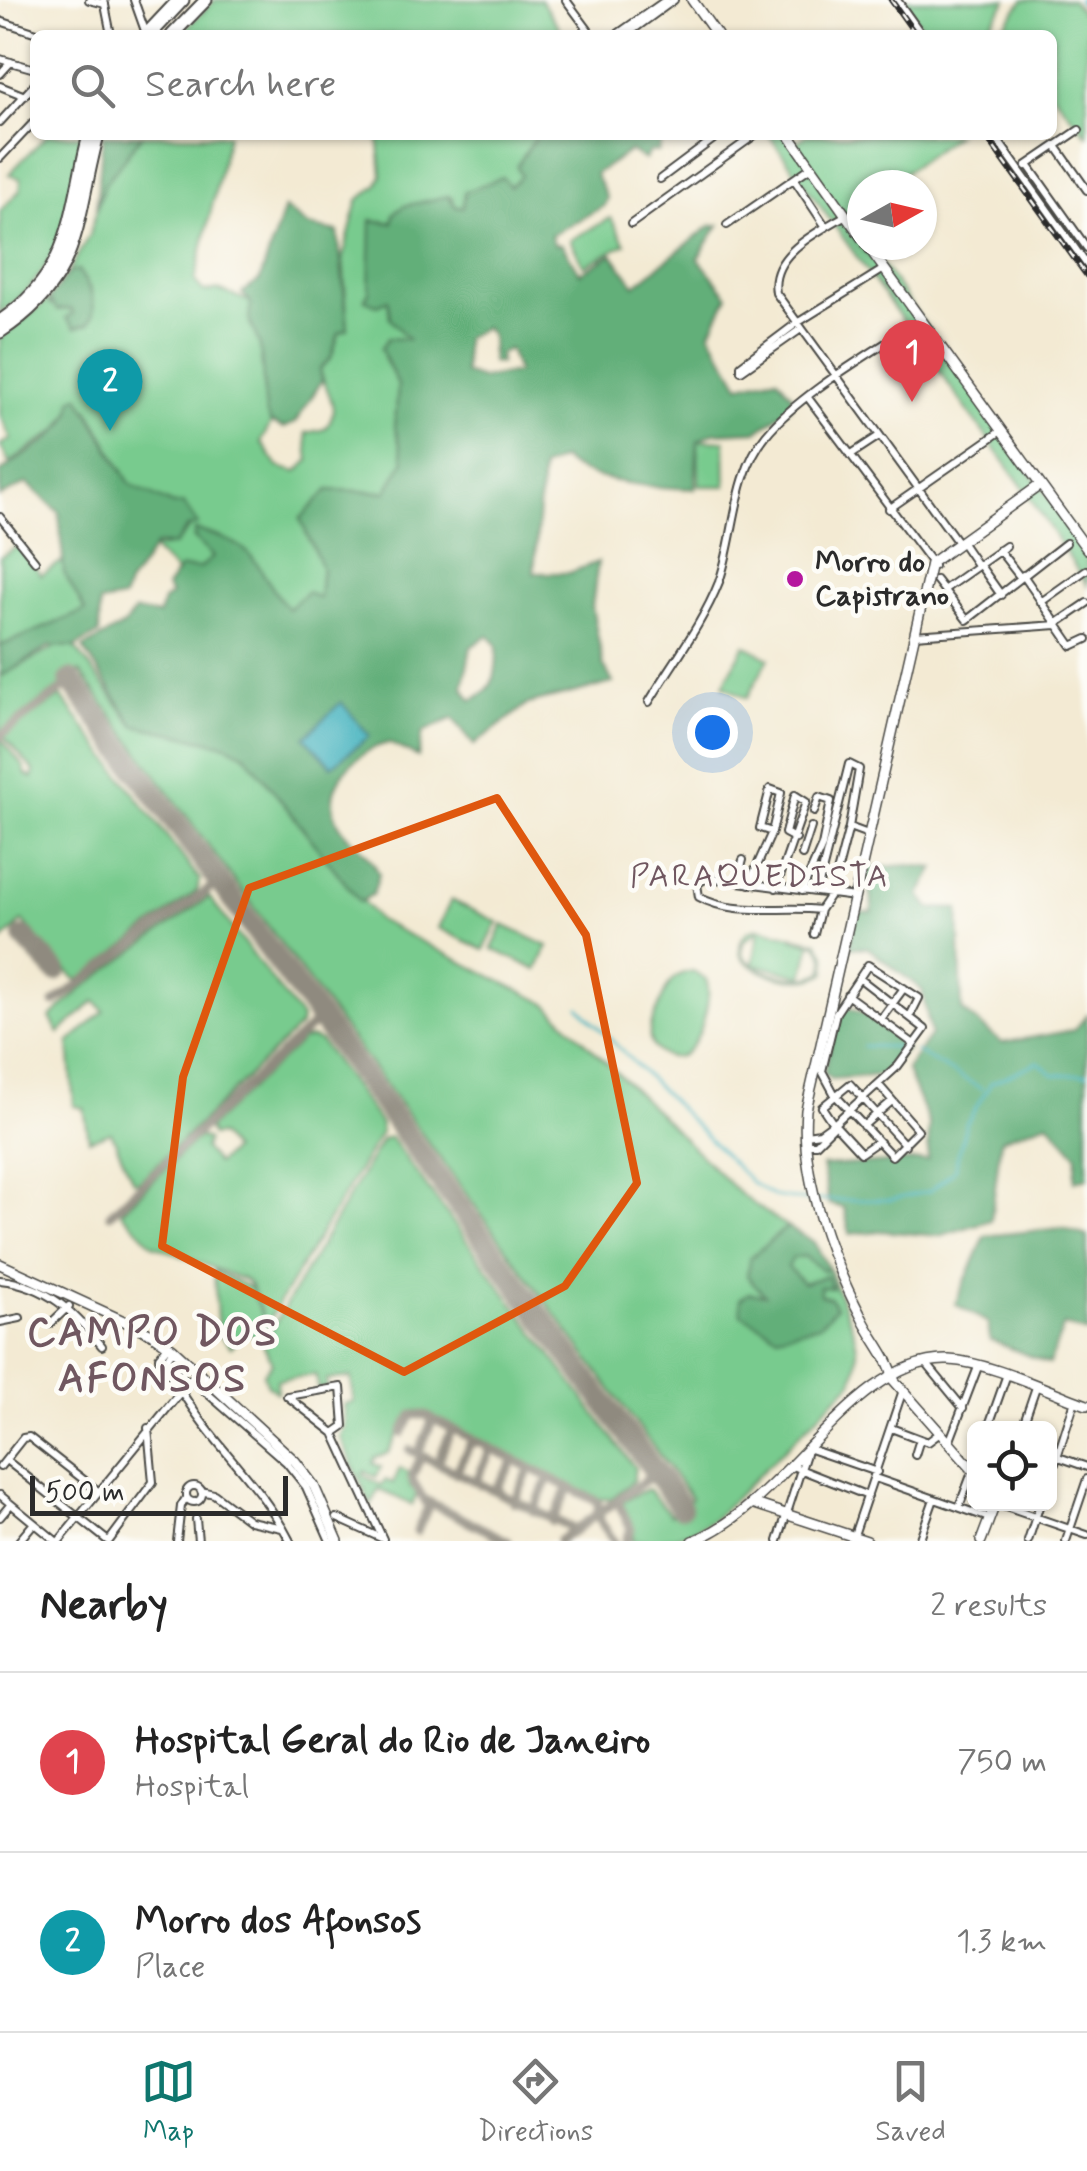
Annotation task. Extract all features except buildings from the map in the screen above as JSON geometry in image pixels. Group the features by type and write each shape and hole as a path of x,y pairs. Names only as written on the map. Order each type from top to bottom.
{"highway":[{"path":"150,30 183,0"},
{"path":"177,30 206,0"},
{"path":"0,321 28,300 64,247 75,212 88,140"},
{"path":"0,332 43,295 70,254 82,220 97,140"}],"main road":[{"path":"692,0 713,30"},
{"path":"792,140 846,215"},
{"path":"875,260 1087,550"},
{"path":"889,1376 843,1278 826,1226 808,1140 811,1083 931,570 959,543 1040,485"},
{"path":"0,1264 98,1307 170,1347 305,1472 334,1541"},
{"path":"872,1336 889,1376 967,1461"},
{"path":"693,1541 797,1469 808,1452 889,1376 920,1363 954,1360 1087,1405"},
{"path":"752,1503 866,1541"},
{"path":"981,1541 992,1511"}],"street":[{"path":"89,0 105,2 110,30"},
{"path":"134,0 145,30"},
{"path":"149,30 175,0"},
{"path":"566,0 588,30"},
{"path":"631,30 666,0"},
{"path":"625,30 674,0"},
{"path":"897,0 918,30"},
{"path":"0,21 30,31"},
{"path":"0,59 30,68"},
{"path":"0,74 11,62"},
{"path":"0,86 24,96"},
{"path":"0,122 30,89"},
{"path":"0,107 11,110"},
{"path":"0,158 30,126"},
{"path":"1020,170 1079,130"},
{"path":"660,179 713,140"},
{"path":"631,224 748,140"},
{"path":"998,140 1087,265"},
{"path":"1056,146 1087,190"},
{"path":"1028,165 1087,248"},
{"path":"727,225 811,168"},
{"path":"794,179 826,227"},
{"path":"846,215 784,257 775,280 778,298 918,490 1001,594"},
{"path":"770,347 741,364 740,371 880,269"},
{"path":"649,702 718,582 750,461 768,433 921,320"},
{"path":"809,399 968,620 1079,538"},
{"path":"890,509 1001,431"},
{"path":"850,456 878,436"},
{"path":"0,517 34,561"},
{"path":"945,589 1003,548 1057,624 1078,646 1087,639"},
{"path":"1041,602 1086,570"},
{"path":"913,635 1057,624 1087,603"},
{"path":"814,934 820,910 832,892 849,828 859,769 849,764 818,892"},
{"path":"751,881 772,832 781,794 770,789 760,828 772,832"},
{"path":"776,888 796,839 806,802 794,795 785,833 796,839"},
{"path":"802,891 822,846 831,801 818,797 814,812"},
{"path":"802,855 811,827"},
{"path":"849,828 868,834"},
{"path":"808,842 822,846"},
{"path":"743,860 740,870 751,881"},
{"path":"820,910 758,909 709,902 699,897 697,888 706,878 854,896"},
{"path":"878,1084 918,1130 891,1156 834,1095 822,1070 834,1017 846,995 873,964 920,1000 910,1016"},
{"path":"808,1140 822,1133 878,1084 925,1028 859,978"},
{"path":"881,1019 904,988"},
{"path":"846,995 914,1044"},
{"path":"877,1142 860,1153 822,1108 850,1084 905,1145"},
{"path":"863,1127 892,1100"},
{"path":"0,1280 28,1286 69,1306 102,1346"},
{"path":"50,1324 69,1306"},
{"path":"0,1307 8,1317"},
{"path":"0,1322 8,1317 20,1318"},
{"path":"170,1347 162,1362 286,1462 309,1492 334,1541"},
{"path":"920,1363 963,1408"},
{"path":"950,1442 978,1367"},
{"path":"990,1421 1006,1377"},
{"path":"0,1496 57,1541 185,1384"},
{"path":"185,1384 206,1429 275,1510 290,1541"},
{"path":"334,1433 344,1426 342,1387 287,1396 334,1433 385,1540"},
{"path":"1024,1421 1036,1387"},
{"path":"853,1539 904,1394"},
{"path":"1057,1448 1076,1401"},
{"path":"98,1492 29,1437 23,1438 3,1463 109,1541 153,1482 148,1428"},
{"path":"891,1428 932,1442 940,1433"},
{"path":"915,1455 920,1439"},
{"path":"808,1452 989,1518"},
{"path":"1057,1456 1087,1466"},
{"path":"778,1541 788,1515 797,1469 868,1496"},
{"path":"1066,1541 1087,1479"},
{"path":"960,1507 967,1488"},
{"path":"177,1541 181,1506 186,1498 198,1501 201,1491 214,1494 245,1519 283,1528"},
{"path":"919,1541 934,1498"},
{"path":"0,1517 11,1504"},
{"path":"270,1525 275,1510"},
{"path":"1019,1511 1087,1535"},
{"path":"1028,1541 1038,1511"},
{"path":"337,1518 385,1540"},
{"path":"196,1520 198,1541"},
{"path":"19,1541 34,1523"}],"highlighted area":[{"path":"497,798 586,935 637,1183 565,1286 404,1372 162,1246 183,1077 249,888"}],"green space":[{"path":"215,0 541,0 561,30 184,30"},
{"path":"902,0 1007,0 986,30 924,30"},
{"path":"1023,0 1072,0 1087,20 1087,135 1057,99 1057,30 1001,30"},
{"path":"42,140 82,140 61,233 51,255 39,276 0,313 0,211 20,190 21,179 9,174"},
{"path":"103,140 138,140 104,185 96,209"},
{"path":"138,140 227,140 195,281 203,292 218,290 252,302 250,325 260,346 264,399 271,423 261,442 278,467 297,472 309,461 306,433 325,429 333,414 320,369 331,358 339,333 348,329 343,257 358,200 377,186 382,175 378,140 534,140 517,166 522,176 510,187 464,207 456,207 451,197 393,223 381,221 365,298 380,303 389,300 409,340 384,358 398,385 395,427 405,461 386,492 328,490 319,599 299,600 288,609 252,558 216,541 194,538 214,557 200,568 176,572 152,549 174,545 195,522 172,504 130,484 88,408 73,407 59,429 9,463 0,445 11,439 0,415 0,338 49,299 50,305 93,316 91,290 78,270 68,273 89,235 104,185"},
{"path":"534,140 662,140 658,152 649,151 645,160 630,151 595,174 607,198 604,206 551,235 554,244 562,245 580,273 612,254 635,285 710,226 719,225 698,258 728,296 710,333 740,385 777,377 792,395 791,406 758,431 714,433 698,441 695,489 604,479 562,459 542,468 534,573 569,573 598,562 592,607 603,664 613,683 528,704 474,745 453,718 423,732 418,757 389,743 355,760 338,781 333,805 339,825 369,857 379,874 373,894 360,902 245,754 227,745 134,725 83,648 123,626 135,611 159,615 163,601 171,595 166,587 180,568 200,568 213,557 194,538 195,530 244,549 288,609 307,592 319,598 322,568 300,519 328,490 386,492 404,461 395,427 398,385 381,349 388,338 408,339 390,319 388,300 377,305 365,300 369,292 371,220 392,223 394,213 404,206 448,196 456,207 463,207 465,192 502,177 510,186 521,176 517,166","holes":["485,327 491,336 492,362 500,363 499,354 509,349 517,372 482,379 464,373 465,338","488,635 497,645 491,684 472,700 463,688 471,647"]},
{"path":"773,140 797,142 949,140 908,170 847,170 847,243"},
{"path":"284,208 308,226 338,232 348,329 339,333 331,358 320,369 322,381 295,423 284,428 271,423 266,413 260,346 249,319 251,302 242,293 260,280"},
{"path":"611,218 625,244 584,266 570,240"},
{"path":"859,260 879,260 1087,551 1087,585 1027,493"},
{"path":"78,270 89,289 93,310 89,324 75,328 66,318 73,314 71,309 57,310 49,299 68,273"},
{"path":"79,396 130,484 173,505 184,504 198,525 188,527 174,545 156,545 128,585 123,599 100,603 99,634 75,647 50,646 0,677 0,646 85,611 64,573 59,512 27,483 0,497 0,473 56,433 71,412 72,400"},
{"path":"725,440 726,486 699,486 698,441"},
{"path":"20,545 41,575 61,562 85,611 0,646 0,557"},
{"path":"61,644 75,647 134,725 227,745 245,754 378,920 547,1004 741,1195 787,1227 750,1258 766,1296 741,1314 777,1335 836,1307 830,1298 820,1295 819,1287 832,1286 826,1276 803,1283 787,1267 792,1258 804,1256 823,1271 829,1269 855,1339 852,1382 715,1518 676,1537 633,1541 634,1528 621,1507 624,1500 648,1489 671,1515 691,1498 80,672 0,732 0,677"},
{"path":"745,645 769,658 747,698 723,685"},
{"path":"61,696 200,880 197,891 81,980 74,978 23,921 0,943 0,738 26,775 33,778 34,771 3,736"},
{"path":"868,868 935,868 920,895 930,908 959,909 962,1010 1002,1043 1074,1030 1087,1015 1087,1177 1075,1181 1077,1155 1048,1122 1001,1139 991,1220 939,1236 881,1231 850,1234 844,1208 829,1204 822,1166 928,1160 929,1124 906,1069 931,1035 922,990 868,948 850,947 856,912 872,912"},
{"path":"209,897 301,1018 300,1026 140,1181 133,1181 111,1132 89,1140 84,1108 74,1106 69,1043 104,1011 95,1001 59,1033 50,1018 83,988"},
{"path":"451,900 498,922 484,950 438,928"},
{"path":"503,925 548,946 537,970 492,949"},
{"path":"759,928 818,942 826,955 826,972 817,977 793,980 780,978 756,968 747,962 740,954 740,944 744,936","holes":["759,930 753,964 803,976 811,944 790,937 817,944 824,956 824,971 816,975 793,977 768,972 757,967 748,961 742,954 743,942"]},
{"path":"693,971 706,979 708,987 701,1028 681,1056 664,1056 652,1044 652,1024 672,980"},
{"path":"846,1006 866,1014 907,1049 883,1075 831,1079 824,1073 839,1012"},
{"path":"302,1040 320,1041 381,1124 380,1134 266,1325 245,1280 153,1245 121,1212 199,1136 207,1140 204,1149 217,1164 232,1150 219,1135 211,1136 208,1128"},
{"path":"390,1137 635,1468 633,1481 611,1499 600,1499 416,1411 407,1418 388,1453 375,1458 373,1463 381,1467 376,1477 365,1471 363,1475 381,1485 385,1480 393,1483 400,1468 409,1473 410,1486 418,1492 412,1505 379,1489 371,1506 340,1436 345,1427 344,1404 354,1402 351,1377 326,1380 327,1388 318,1389 316,1375 277,1380 277,1392 267,1385 263,1374 272,1363 263,1344 382,1139"},
{"path":"787,1227 814,1242 829,1269 824,1271 804,1256 793,1258 788,1267 803,1283 827,1276 832,1288 820,1287 820,1295 830,1298 836,1307 819,1325 777,1335 741,1314 740,1299 749,1293 765,1295 747,1276 750,1258"},
{"path":"1062,1228 1087,1236 1087,1333 1064,1325 1049,1364 990,1340 988,1323 955,1304 985,1236"},
{"path":"214,1271 250,1288 268,1329 261,1338 256,1340 248,1331 231,1347 218,1334"}],"water":[{"path":"341,702 370,736 332,766 305,737"}],"waterway":[{"path":"1080,0 1087,9"},
{"path":"579,1007 751,1182 773,1196 799,1200 891,1200 930,1191 954,1171 966,1124 991,1083 1038,1062 1054,1075 1087,1074"},
{"path":"863,1046 904,1047"},
{"path":"915,1051 982,1089"}],"taxiway":[{"path":"0,736 72,682"},
{"path":"54,1003 219,882"},
{"path":"110,1214 320,1018"},
{"path":"402,1433 412,1415 425,1415 598,1502 598,1514"},
{"path":"418,1454 433,1419"},
{"path":"437,1463 452,1429"},
{"path":"456,1473 470,1444 478,1442"},
{"path":"480,1485 477,1479 489,1454 487,1447"},
{"path":"410,1450 576,1530"},
{"path":"417,1531 428,1507 411,1478 420,1459 426,1458"},
{"path":"500,1494 498,1485 514,1461"},
{"path":"514,1502 530,1468"},
{"path":"559,1541 656,1473"},
{"path":"533,1511 549,1478"},
{"path":"552,1521 569,1487"},
{"path":"425,1500 508,1541"},
{"path":"617,1500 631,1529 626,1541"},
{"path":"600,1514 600,1521 614,1541"}],"runway":[{"path":"70,680 681,1507"},
{"path":"24,937 56,971"}],"railway":[{"path":"891,0 912,30"},
{"path":"989,140 1087,276"}],"place":[{"name":"Hospital Geral do Rio de Janeiro","path":"912,402"},
{"name":"Morro dos Afonsos","path":"110,431"},
{"name":"Morro do Capistrano","path":"795,579"}],"district":[{"name":"PARAQUEDISTA","path":"760,877"},
{"name":"CAMPO DOS AFONSOS","path":"153,1357"}]}
